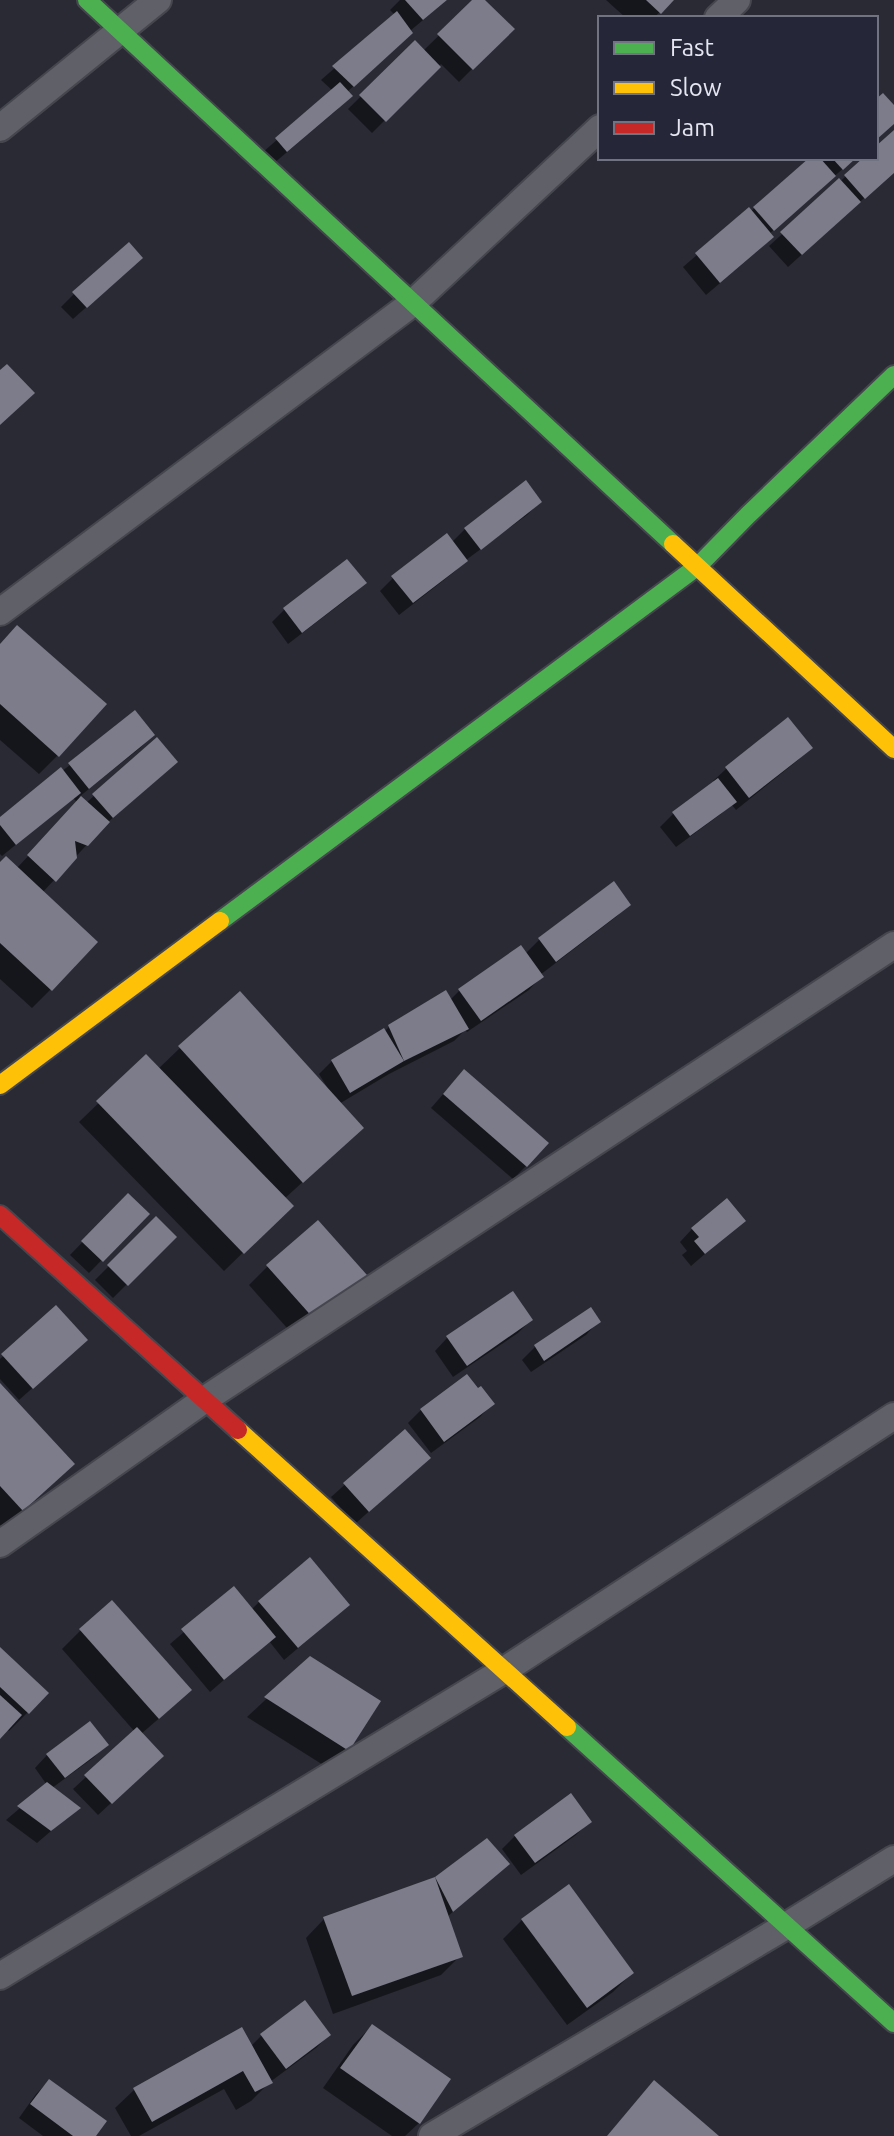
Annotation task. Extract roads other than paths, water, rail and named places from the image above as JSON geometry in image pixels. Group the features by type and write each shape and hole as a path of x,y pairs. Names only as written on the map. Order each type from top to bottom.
{"street":[{"path":"87,0 894,749"},
{"path":"0,128 158,0"},
{"path":"720,16 737,0"},
{"path":"0,612 414,302 598,130"},
{"path":"0,1085 698,566 894,375"},
{"path":"0,1544 204,1400 894,945"},
{"path":"0,1215 894,2023"},
{"path":"0,1976 503,1671 894,1416"},
{"path":"432,2136 894,1859"}]}
